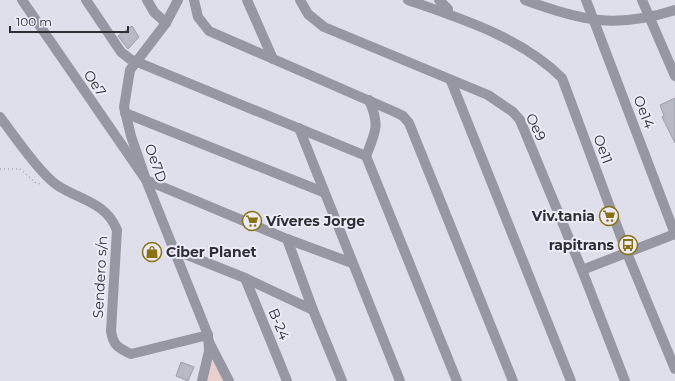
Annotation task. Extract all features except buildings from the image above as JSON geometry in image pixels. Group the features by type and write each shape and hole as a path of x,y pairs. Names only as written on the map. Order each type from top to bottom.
{"street":[{"name":"Oe7","path":"22,0 146,180"},
{"path":"86,0 121,52 130,59 366,156"},
{"path":"147,0 159,17 166,23"},
{"name":"Oe7D","path":"178,0 166,23 130,70 126,85 125,113 146,180 209,338 229,381"},
{"path":"194,0 198,17 209,31 369,100 403,116 409,123 513,381"},
{"path":"247,0 273,59"},
{"name":"Oe9","path":"300,0 308,14 324,27 488,96 513,112 520,120 582,270 625,381"},
{"name":"Oe11","path":"408,0 448,14 523,46 546,62 562,78 627,253 675,369"},
{"path":"439,0 448,9 448,14"},
{"path":"525,0 563,14 594,20 618,21 650,18 675,10"},
{"name":"Oe14","path":"586,0 675,234"},
{"path":"642,0 675,76"},
{"path":"451,81 571,381"},
{"path":"369,100 377,121 373,138 366,156 457,381"},
{"path":"125,113 323,192"},
{"name":"Sendero s/n","path":"0,117 51,182 99,207 112,217 117,230 111,331 113,341 120,349 131,354 209,338"},
{"path":"300,128 323,192 400,381"},
{"path":"146,180 287,239 352,263"},
{"path":"582,270 675,234"},
{"path":"287,239 313,310 342,381"},
{"path":"175,250 245,278 313,310"},
{"name":"B-24","path":"245,278 287,381"},
{"path":"202,381 209,338"}],"path":[{"path":"0,169 20,169 36,183 44,184"}],"shaded area":[{"path":"215,361 224,381 206,381 210,362"}],"place":[{"name":"Viv.tania","path":"609,216"},
{"name":"Víveres Jorge","path":"252,221"},
{"name":"rapitrans","path":"628,245"},
{"name":"Ciber Planet","path":"152,252"}]}
